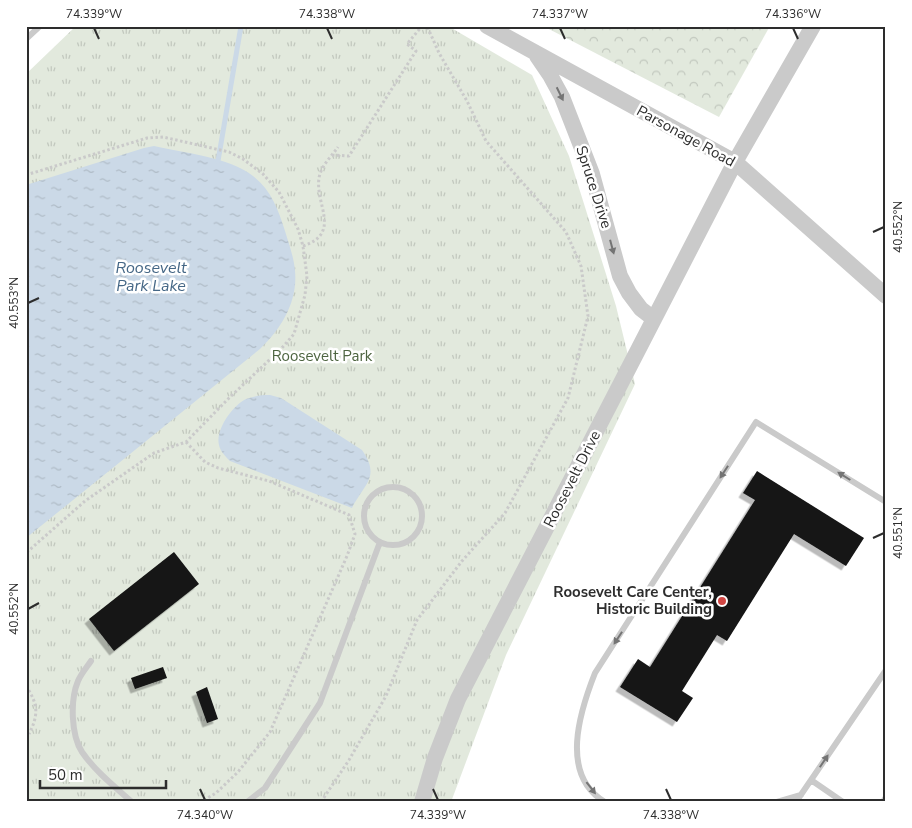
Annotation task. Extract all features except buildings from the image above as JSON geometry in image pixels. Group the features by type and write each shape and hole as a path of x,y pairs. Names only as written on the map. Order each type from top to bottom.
{"street":[{"name":"Parsonage Road","path":"487,26 735,162 886,296"},
{"name":"Roosevelt Drive","path":"422,802 435,758 458,699 735,162 813,26"},
{"name":"Spruce Drive","path":"535,52 550,75 566,106 594,183 620,276 635,301 654,319"}],"lane":[{"path":"26,40 40,26"},
{"path":"605,802 589,786 578,764 577,746 583,704 595,672 756,422 886,502"},
{"path":"384,489 403,489 418,501 422,518 420,528 408,541 399,545 389,545 380,542 367,529 364,520 365,510 375,494 384,489"},
{"path":"247,802 265,788 320,703 380,542"},
{"path":"91,661 78,680 75,694 73,718 76,738 90,763 132,802"},
{"path":"796,802 886,670"},
{"path":"811,780 843,802"},
{"path":"777,802 801,795"},
{"path":"883,802 886,797"}],"path":[{"path":"332,155 349,156 416,51 407,44 422,26"},
{"path":"321,802 350,760 386,696 417,620 462,561 505,513 568,398 588,316 581,266 566,232 486,141 427,26"},
{"path":"26,175 146,138 162,137 229,152 243,159 263,174 279,192 298,230 303,246 307,276 305,295 294,334 281,349 186,442 154,453 85,501 26,553"},
{"path":"303,246 314,242 321,234 325,224 319,182 322,169 338,148"},
{"path":"186,442 205,462 218,468 269,481 349,515 355,534 270,732 238,772 216,793 201,802"},
{"path":"26,686 37,707 36,722 29,734"}],"green space":[{"name":"Roosevelt Park","path":"76,26 448,26 532,75 569,156 616,306 635,384 506,655 451,802 26,802 26,74"},
{"path":"543,26 770,26 719,117"}],"water":[{"name":"Roosevelt Park Lake","path":"154,146 206,156 232,164 253,176 265,187 280,215 292,256 295,282 291,304 275,333 260,349 26,538 26,185"},
{"path":"270,395 281,398 362,450 368,459 370,467 369,480 352,508 230,461 223,454 218,439 222,425 231,412 246,399"}],"waterway":[{"path":"218,161 241,26"}],"place":[{"name":"Roosevelt Care Center, Historic Building","path":"722,601"}]}
